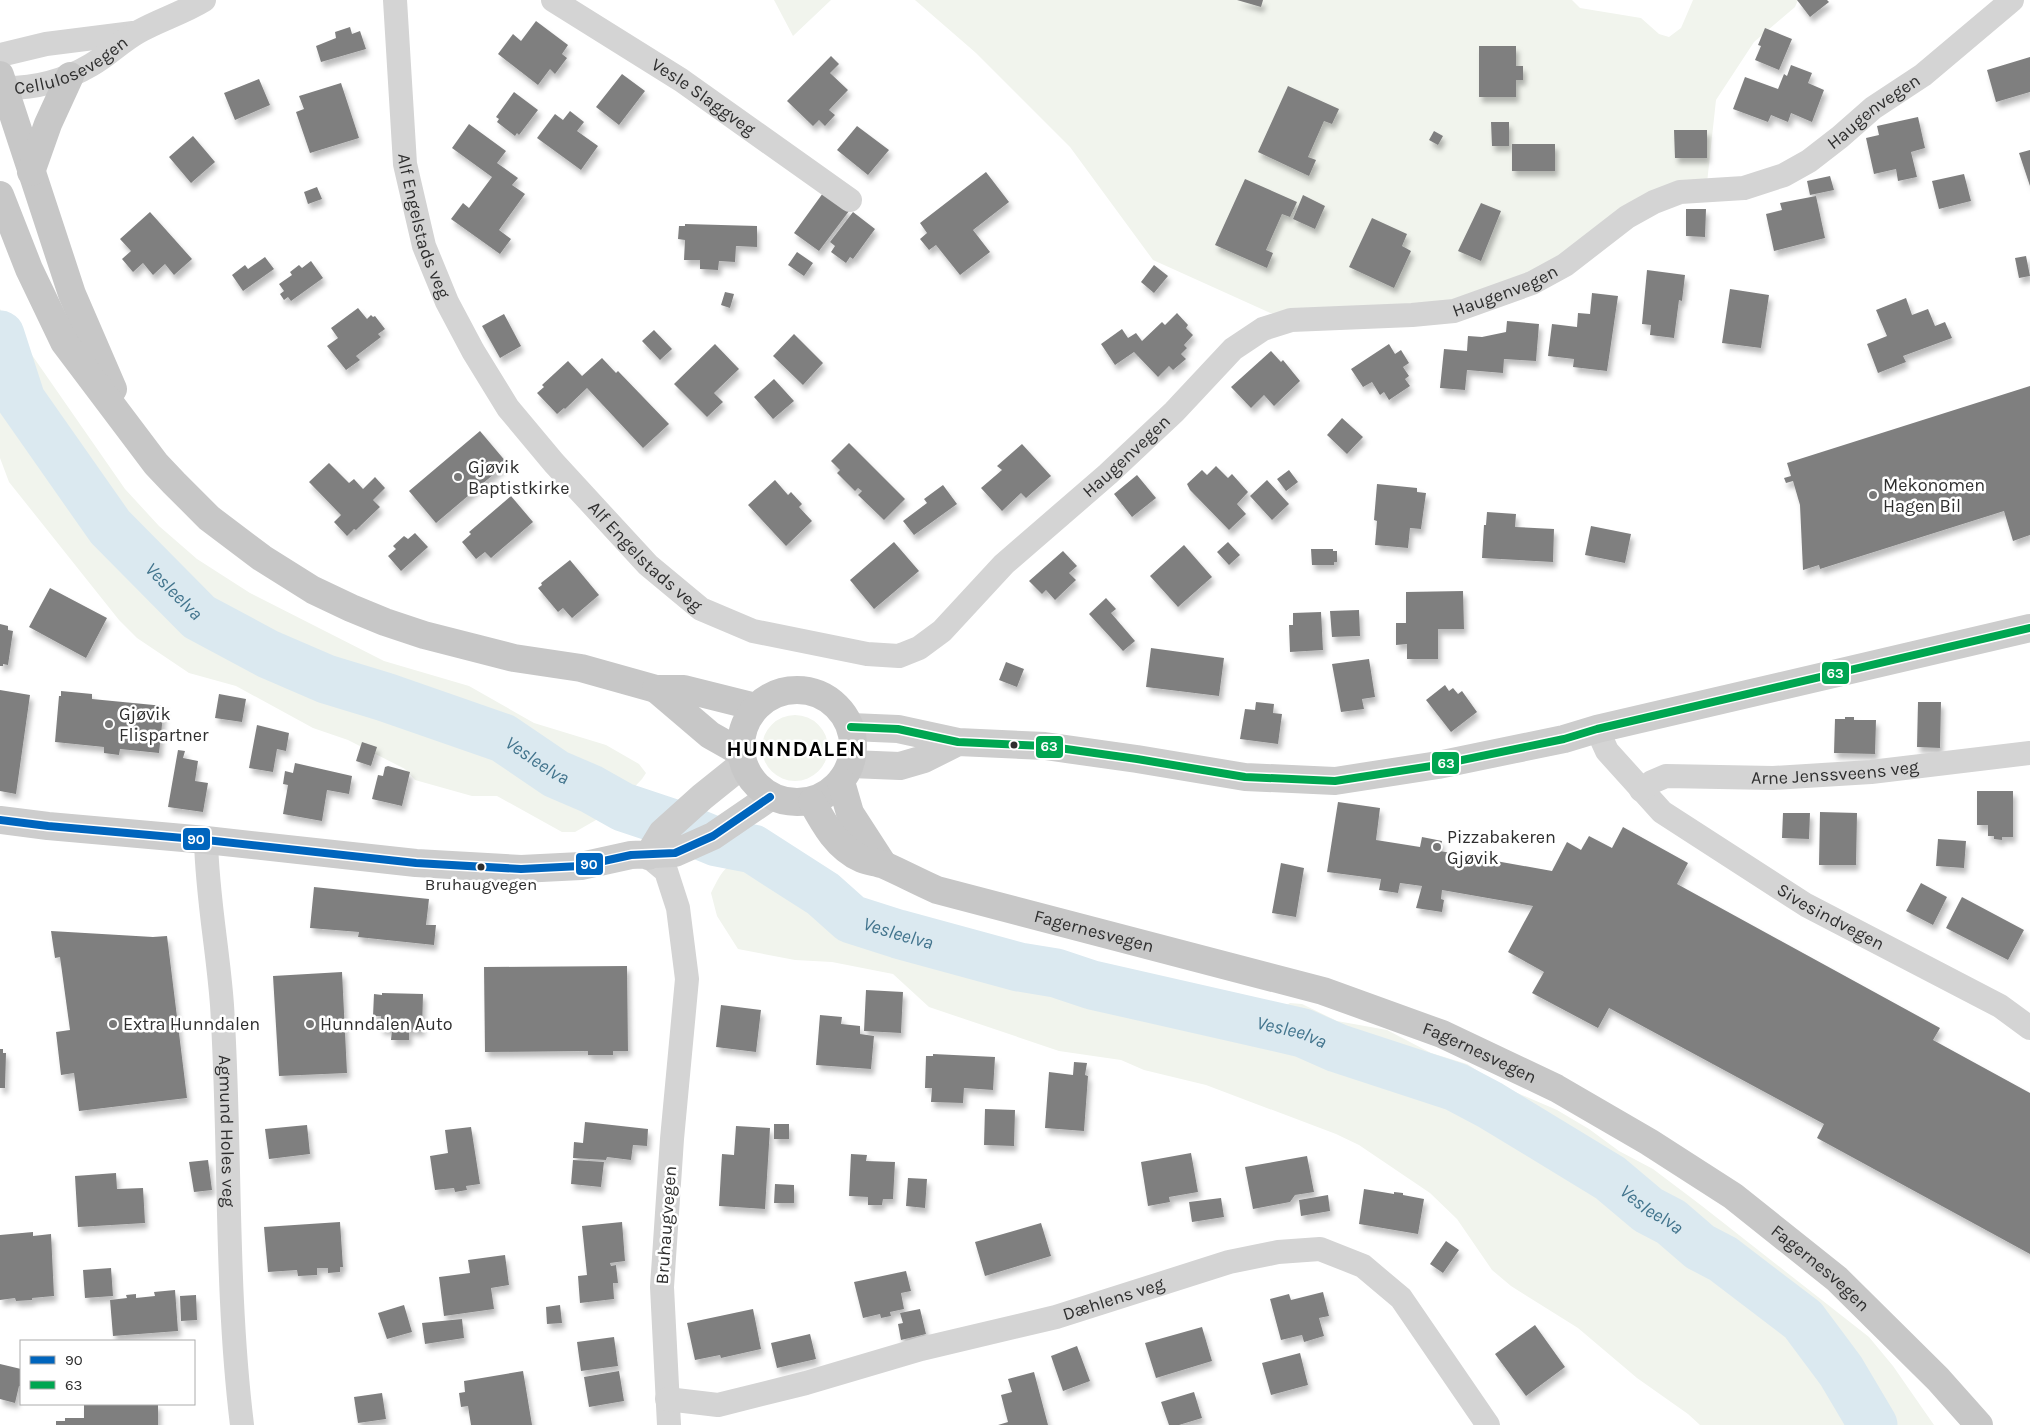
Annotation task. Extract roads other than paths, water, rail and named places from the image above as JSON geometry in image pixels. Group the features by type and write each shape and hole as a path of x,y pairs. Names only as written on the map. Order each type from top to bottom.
{"main road":[{"path":"31,172 48,124 70,76"},
{"path":"1,83 72,294 133,433"},
{"path":"0,195 29,269 64,342 162,470 209,518 262,558 314,590 385,622 424,635 514,658 581,668 656,689 684,689 756,707"},
{"path":"850,728 898,729 958,742 1045,746 1245,777 1335,781 1438,765 1564,739 1597,729 2030,628"},
{"path":"648,856 662,833 741,758 748,716 756,707 776,692 795,689 809,690 823,696 834,704 848,721 854,749 846,773 831,792 812,802 790,803 770,797 750,779 741,758 710,735 656,689"},
{"path":"846,773 900,766 924,759 958,742"},
{"path":"846,773 850,813 883,864"},
{"path":"0,820 416,863 521,870 581,866 631,855 675,854 713,836 770,797"},
{"name":"Fagernesvegen","path":"812,802 834,837 862,858 883,864 937,890 1323,991 1442,1034 1556,1088 1649,1142 1741,1202 1837,1279 1938,1379 1979,1425"}],"street":[{"name":"Cellulosevegen","path":"1,83 42,85 70,76 92,65 138,32 204,0"},
{"name":"Alf Engelstads veg","path":"395,0 405,164 424,246 447,302 473,351 508,408 560,470 648,566 701,610 753,631 867,654 899,656 918,648 942,631 1004,564"},
{"name":"Vesle Slaggveg","path":"552,0 682,80 850,200"},
{"name":"Haugenvegen","path":"1004,564 1108,474 1174,412 1233,349 1263,329 1291,320 1412,316 1454,311 1532,283 1565,265 1627,217 1654,202 1680,192 1744,188 1784,175 1809,161 1873,108 1923,74 2012,0"},
{"name":"Cellulosevegen","path":"0,55 46,44 138,32"},
{"name":"Sivesindvegen","path":"1597,729 1607,751 1662,812 1806,905 2000,1006 2030,1028"},
{"name":"Arne Jenssveens veg","path":"1641,790 1666,776 1773,778 1861,773 2030,753"},
{"name":"Agmund Holes veg","path":"206,840 207,869 222,1004 232,1307 242,1425"},
{"name":"Bruhaugvegen","path":"648,856 666,871 678,908 687,979 672,1139 662,1287 669,1425"},
{"name":"Dæhlens veg","path":"667,1399 718,1404 806,1383 921,1349 1056,1317 1229,1262 1278,1252 1320,1249 1363,1266 1401,1298 1488,1425"}],"waterway":[{"name":"Vesleelva","path":"0,335 21,400 110,527 199,617 268,654 326,679 385,697 503,738 556,774 591,789 623,807 671,823 717,842 753,849 823,894 851,919 898,934 1019,967 1056,973 1092,985 1303,1033 1337,1048 1456,1087 1490,1105 1610,1178 1648,1210 1671,1222 1700,1247 1723,1259 1803,1320 1841,1371 1873,1425"}],"place":[{"name":"Gjøvik Baptistkirke","path":"458,477"},
{"name":"Mekonomen Hagen Bil","path":"1873,495"},
{"name":"Gjøvik Flispartner","path":"109,724"},
{"name":"Pizzabakeren Gjøvik","path":"1437,847"},
{"name":"Bruhaugvegen","path":"481,867"},
{"name":"Extra Hunndalen","path":"113,1024"},
{"name":"Hunndalen Auto","path":"310,1024"}],"district":[{"name":"HUNNDALEN","path":"796,749"}]}
